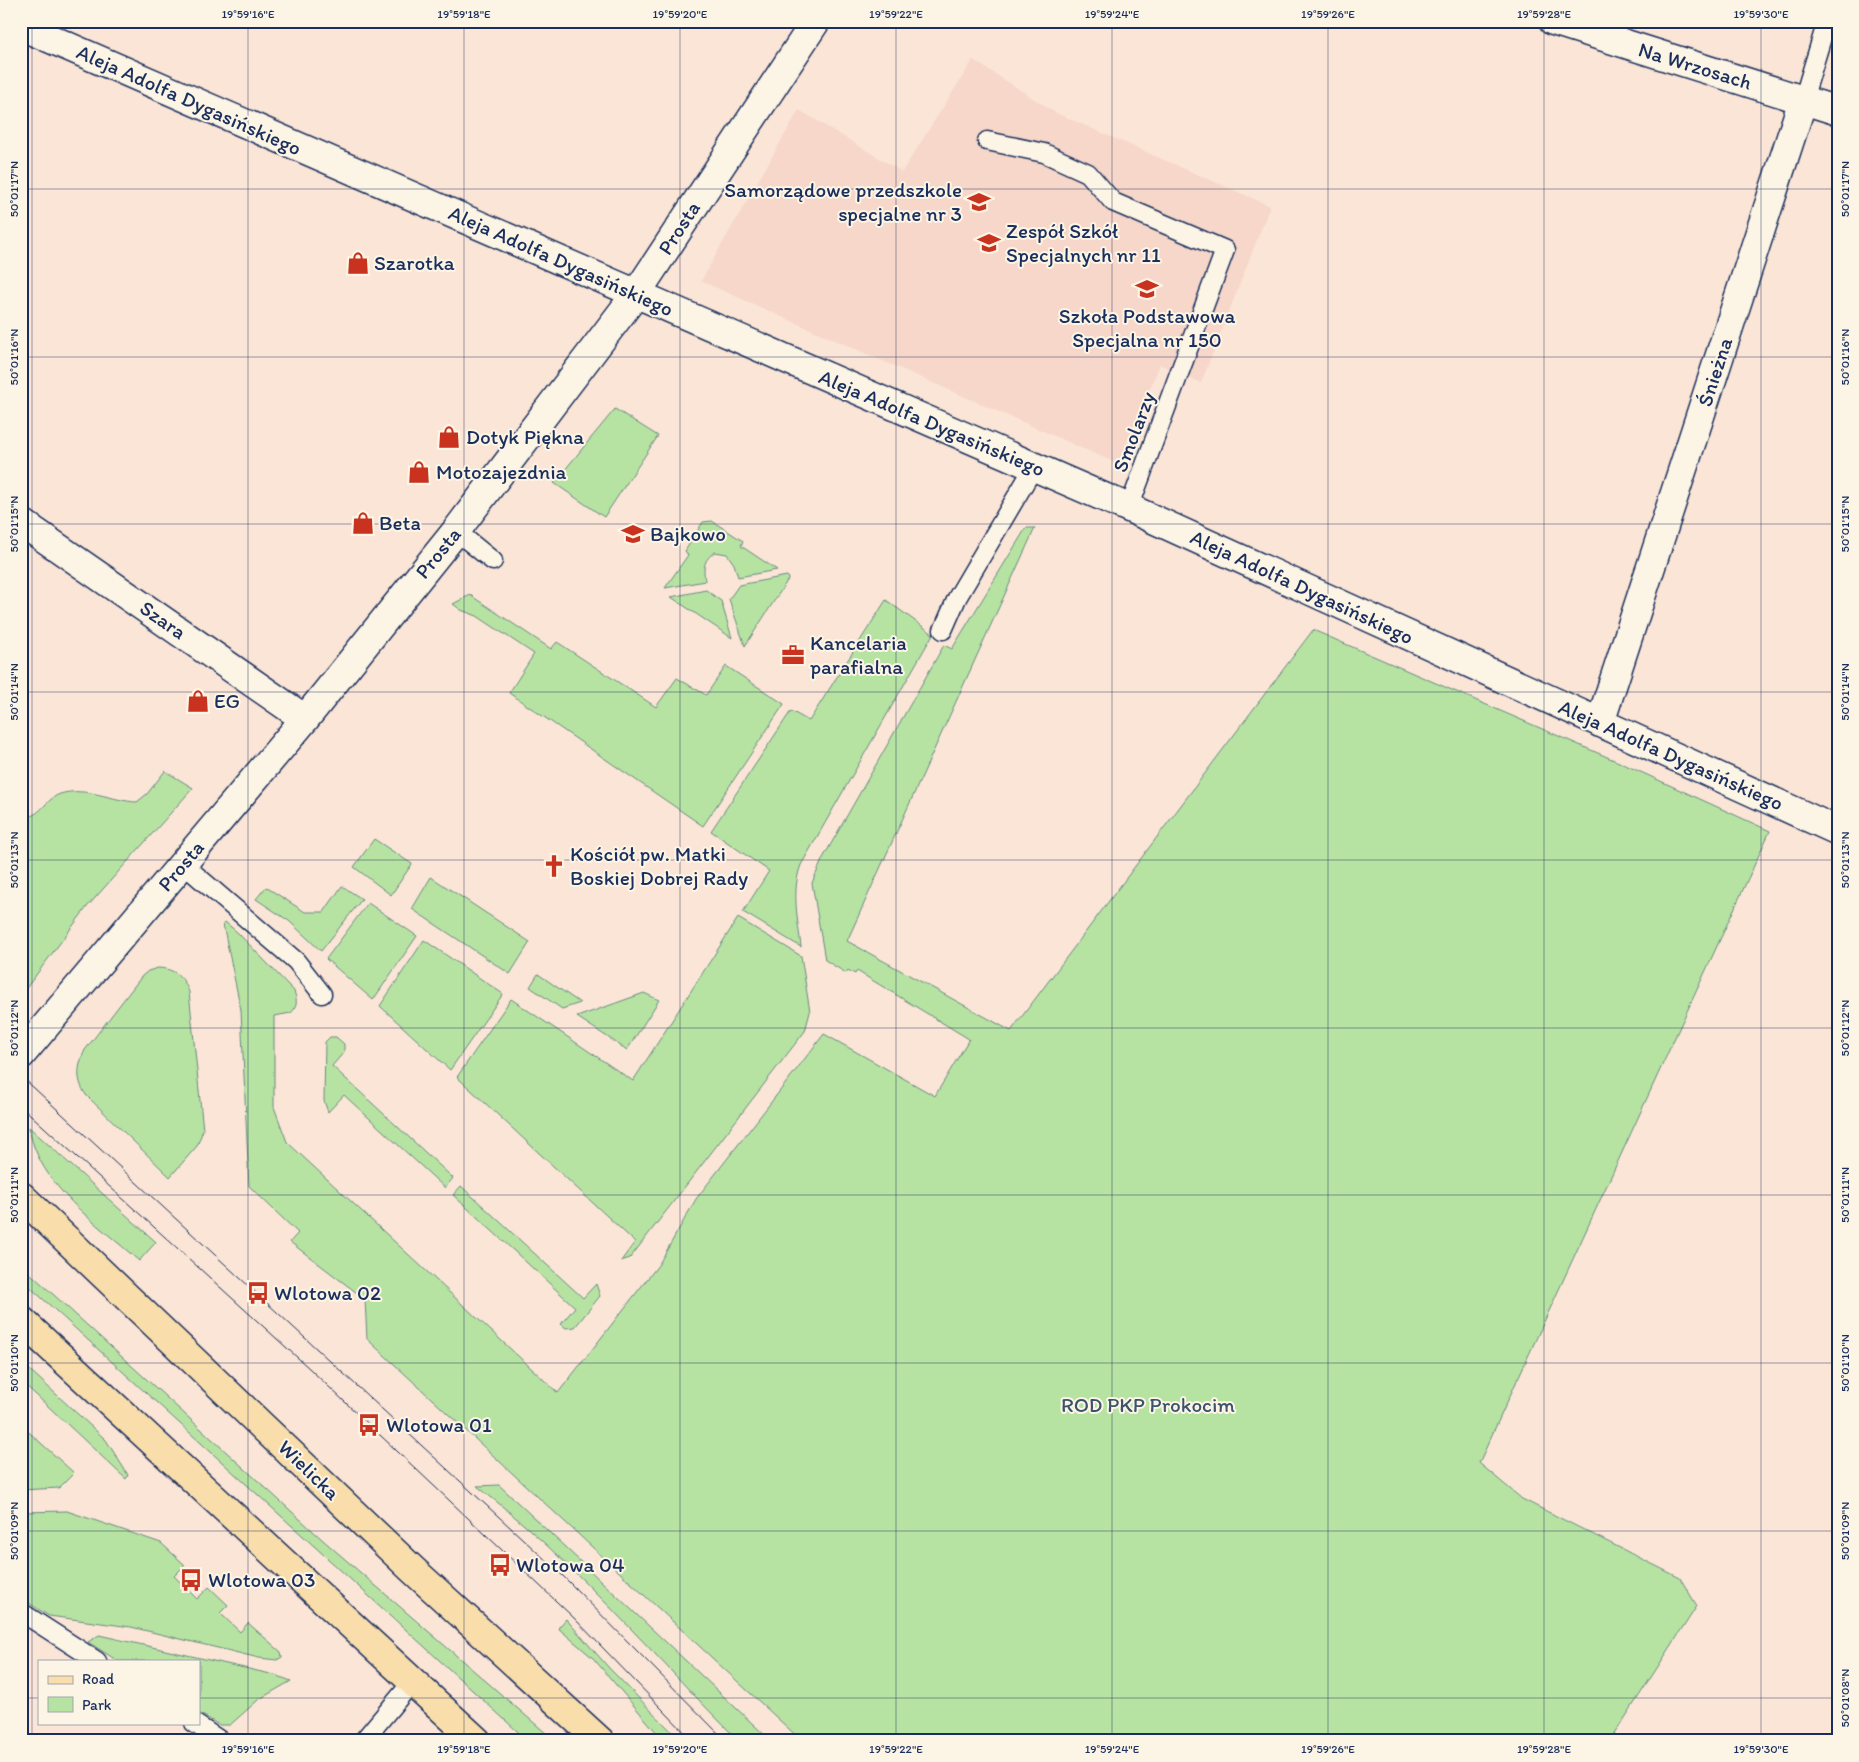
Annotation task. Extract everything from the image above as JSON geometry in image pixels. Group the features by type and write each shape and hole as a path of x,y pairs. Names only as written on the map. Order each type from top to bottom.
{"main road":[{"name":"Wielicka","path":"21,1196 420,1576 600,1741"},
{"path":"21,1320 477,1741"}],"street":[{"name":"Prosta","path":"21,1055 305,719 456,531 636,294 816,21"},
{"name":"Na Wrzosach","path":"1552,21 1838,111"},
{"name":"Aleja Adolfa Dygasińskiego","path":"21,26 1129,508 1838,831"},
{"name":"Śnieżna","path":"1600,723 1803,100"},
{"name":"Szara","path":"21,522 305,719"}],"lane":[{"name":"Śnieżna","path":"1803,100 1827,21"},
{"name":"Smolarzy","path":"987,141 1044,153 1088,173 1113,202 1225,250 1181,373 1129,508"},
{"path":"943,630 957,598 1034,467"},
{"path":"456,531 493,561"},
{"path":"183,864 296,961 322,994"},
{"path":"21,1612 95,1660"},
{"path":"363,1741 413,1681"},
{"path":"196,1724 221,1741"}],"shaded area":[{"name":"Zespół Szkół Specjalnych nr 11","path":"973,60 1056,113 1270,206 1201,383 1160,364 1118,464 701,281 799,110 902,172"}],"green space":[{"path":"615,409 658,436 604,517 554,483"},
{"path":"712,521 743,541 741,546 777,570 738,577 734,564 727,554 715,552 706,561 705,581 665,588 688,555 685,551 703,522"},
{"name":"ROD PKP Prokocim","path":"1026,528 1035,528 847,941 1011,1031 1313,630 1621,763 1770,831 1479,1463 1522,1499 1680,1578 1697,1606 1610,1741 802,1741 367,1339 365,1299 290,1242 298,1233 249,1186 241,1010 223,924 225,922 237,932 295,994 296,1005 291,1013 274,1016 274,1107 287,1142 558,1393 659,1264 696,1199 824,1034 935,1096 969,1039 857,971 855,974 848,970 846,973 825,960 812,883 823,858 944,645 952,649"},
{"path":"787,576 789,578 745,646 729,599 739,585"},
{"path":"706,590 721,601 732,638 671,597"},
{"path":"470,595 551,649 557,642 656,707 677,678 706,695 726,666 784,704 703,826 509,693 534,654 477,616 461,610 453,604"},
{"path":"886,600 933,634 801,865 796,885 796,895 801,947 743,912 769,871 711,831 791,711 809,721"},
{"path":"165,771 193,788 87,907 24,991 21,991 21,818 34,815 50,800 60,794 70,792 89,793 137,802 147,794"},
{"path":"374,839 412,864 391,895 354,867"},
{"path":"431,877 530,942 510,974 412,909"},
{"path":"342,886 362,899 321,951 289,921 256,899 266,887 305,912 324,912"},
{"path":"368,903 417,936 373,1000 326,959"},
{"path":"738,918 801,956 810,1012 805,1031 630,1258 621,1261 635,1242 457,1077 511,999 633,1081"},
{"path":"424,940 503,994 450,1070 380,1006"},
{"path":"158,968 178,974 189,992 203,1130 197,1146 170,1177 86,1095 79,1079 80,1062 85,1050 142,976 148,971"},
{"path":"538,974 580,1003 562,1009 530,987"},
{"path":"644,993 659,1000 627,1050 577,1017"},
{"path":"330,1037 336,1037 344,1044 344,1052 332,1066 453,1178 445,1188 344,1095 328,1112 324,1101 325,1042"},
{"path":"29,1127 156,1242 139,1261 88,1217 57,1185 44,1167 35,1148"},
{"path":"461,1186 583,1298 596,1284 600,1296 575,1327 566,1328 561,1324 575,1307 453,1195"},
{"path":"21,1265 324,1541 555,1741 528,1741 21,1279"},
{"path":"21,1362 106,1440 128,1475 126,1479 21,1381"},
{"path":"21,1425 74,1473 59,1488 21,1490"},
{"path":"499,1485 771,1741 739,1741 580,1577 547,1545 477,1486"},
{"path":"67,1511 161,1543 185,1565 174,1576 197,1599 209,1587 228,1605 220,1613 240,1632 248,1623 281,1652 282,1657 277,1660 259,1658 131,1627 49,1616 21,1598 21,1512"},
{"path":"566,1619 609,1668 681,1741 664,1741 593,1658 558,1628"},
{"path":"99,1635 275,1675 291,1681 258,1700 230,1725 219,1725 200,1714 200,1660 116,1660 88,1642"}],"tram line":[{"path":"21,1076 563,1576 726,1741"},
{"path":"21,1106 310,1369 574,1618 693,1741"}],"place":[{"name":"Samorządowe przedszkole specjalne nr 3","path":"979,202"},
{"name":"Zespół Szkół Specjalnych nr 11","path":"989,243"},
{"name":"Szarotka","path":"358,263"},
{"name":"Szkoła Podstawowa Specjalna nr 150","path":"1147,289"},
{"name":"Dotyk Piękna","path":"449,437"},
{"name":"Motozajezdnia","path":"419,472"},
{"name":"Beta","path":"363,523"},
{"name":"Bajkowo","path":"633,534"},
{"name":"Kancelaria parafialna","path":"793,655"},
{"name":"EG","path":"198,701"},
{"name":"Kościół pw. Matki Boskiej Dobrej Rady","path":"554,866"},
{"name":"Wlotowa 02","path":"258,1293"},
{"name":"Wlotowa 01","path":"369,1425"},
{"name":"Wlotowa 04","path":"500,1565"},
{"name":"Wlotowa 03","path":"191,1580"}]}
